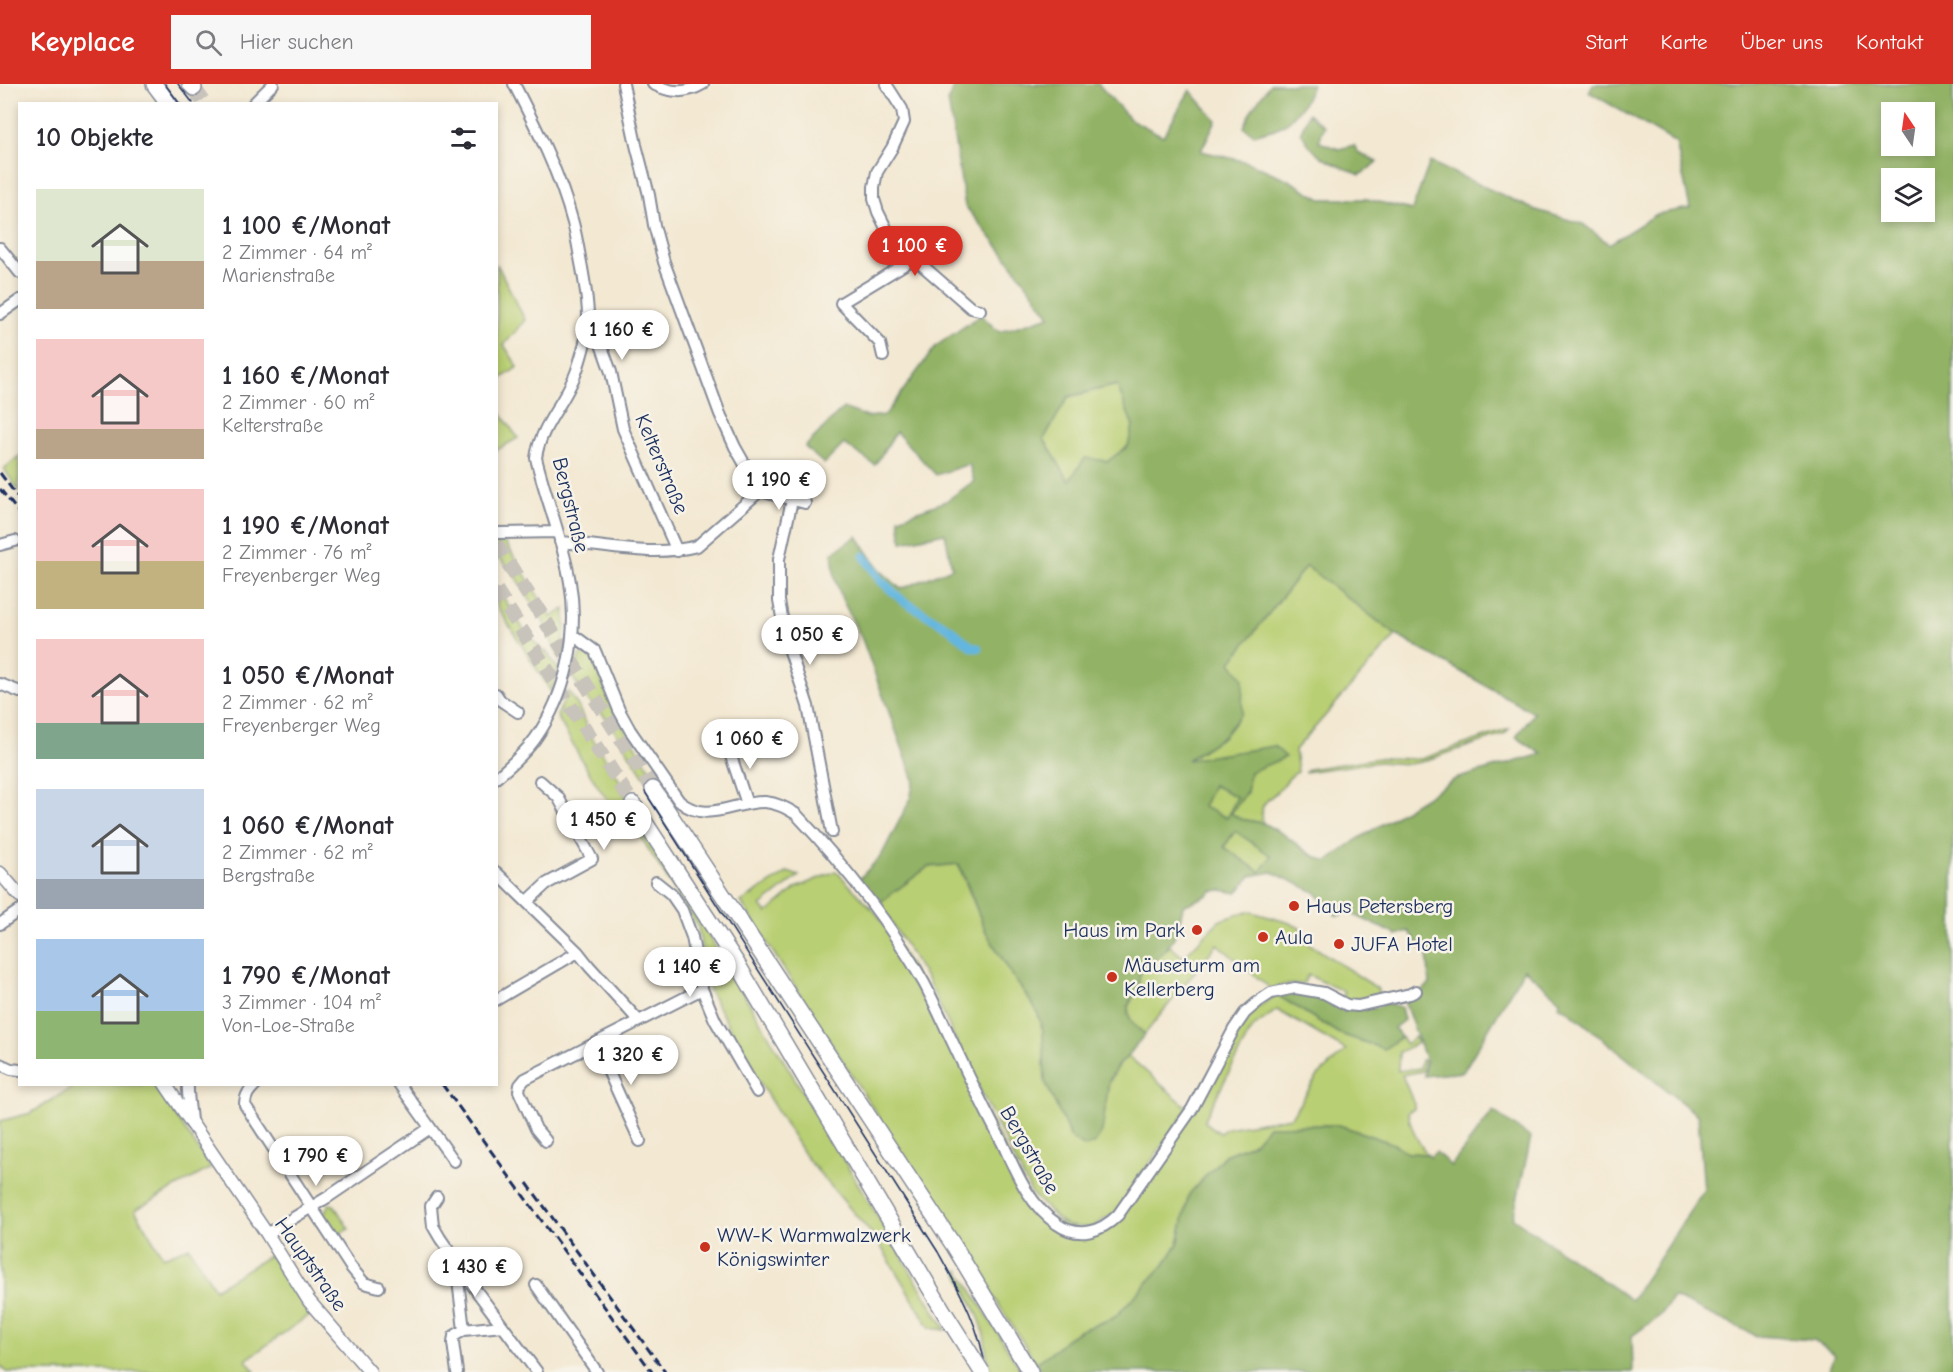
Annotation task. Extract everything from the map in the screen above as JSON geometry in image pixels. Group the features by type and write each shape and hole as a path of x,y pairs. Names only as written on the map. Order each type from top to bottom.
{"highway":[{"path":"154,84 168,102"},
{"path":"653,789 954,1246 1029,1372"},
{"path":"633,804 738,965 982,1372"}],"main road":[{"path":"0,873 18,894"},
{"name":"Hauptstraße","path":"170,1086 191,1124 267,1234 309,1301 370,1372"}],"street":[{"path":"255,102 273,84"},
{"path":"623,84 664,262 720,414 735,447 760,491 806,503"},
{"path":"653,84 669,91 679,92 688,91 703,84"},
{"path":"886,84 902,110 904,122 877,172 874,200 884,226 891,238 971,308 980,310"},
{"name":"Bergstraße","path":"498,776 536,738 566,674 573,635 571,587 536,458 538,444 571,388 579,366 588,324 583,273 569,208 539,131 518,86"},
{"path":"0,248 18,270"},
{"path":"883,356 880,344 842,303 915,258"},
{"path":"0,314 18,301"},
{"name":"Kelterstraße","path":"588,324 598,336 611,372 623,429 677,551"},
{"path":"498,533 559,537 626,549 677,551 697,546 760,491"},
{"path":"792,500 780,559 779,601 786,639 808,706 832,832"},
{"path":"0,545 15,541"},
{"name":"Bergstraße","path":"573,635 595,651 619,710 630,730 679,801 687,808 698,812 712,812 764,802 779,804 796,814 878,909 925,985 1029,1196 1057,1224 1067,1229 1077,1232 1093,1231 1103,1228 1118,1215 1192,1109 1234,1029 1245,1013 1271,993 1282,989 1307,989 1324,993 1347,1005 1358,1006 1416,991"},
{"path":"0,684 18,691"},
{"path":"498,697 518,712"},
{"path":"727,744 747,804"},
{"path":"528,901 546,884 592,859 558,797 540,781"},
{"path":"498,876 528,901 578,952 639,1021"},
{"path":"656,882 671,894 686,919 694,944 702,989 715,1020 757,1092"},
{"path":"0,924 18,911"},
{"path":"498,999 578,952"},
{"path":"546,1141 536,1129 519,1091 525,1079 702,989"},
{"path":"596,1044 640,1141"},
{"path":"0,1064 18,1070"},
{"path":"188,1086 191,1124"},
{"path":"254,1086 245,1098 245,1105 350,1266 364,1283 379,1287"},
{"path":"400,1086 454,1161"},
{"path":"267,1234 312,1207 430,1128"},
{"path":"437,1197 430,1206 433,1226 502,1326 537,1372"},
{"path":"455,1260 464,1330"},
{"path":"536,1285 597,1372"},
{"path":"457,1372 454,1336 464,1330 502,1326"}],"green space":[{"path":"956,84 1098,84 1130,119 1163,136 1190,90 1216,120 1201,151 1247,162 1287,179 1321,199 1367,199 1412,210 1430,162 1533,209 1583,224 1609,244 1657,214 1690,208 1676,143 1589,92 1593,84 1953,84 1953,1372 1829,1372 1835,1355 1813,1340 1757,1336 1673,1297 1661,1315 1632,1336 1633,1372 1041,1372 1036,1363 1081,1330 1114,1318 1164,1265 1178,1244 1189,1194 1225,1155 1254,1143 1268,1126 1339,1125 1394,1144 1408,1153 1427,1154 1430,1157 1436,1152 1451,1166 1493,1111 1531,1138 1513,1218 1631,1300 1704,1190 1698,1116 1566,1009 1559,1007 1560,1000 1524,969 1463,1072 1424,1076 1426,1061 1404,1001 1414,997 1430,984 1427,955 1408,931 1397,935 1348,912 1337,916 1315,892 1272,872 1251,876 1237,893 1212,891 1183,906 1174,938 1140,973 1139,986 1130,1001 1128,1011 1134,1024 1145,1034 1117,1066 1109,1081 1102,1132 1095,1143 1085,1147 1071,1138 1045,1081 1043,1031 1037,1011 986,932 959,864 928,867 879,903 859,879 881,856 910,800 914,780 862,639 842,599 835,579 832,553 857,536 880,570 901,589 952,568 945,533 902,542 899,518 946,501 974,481 969,464 936,475 896,432 875,465 844,444 824,464 805,447 843,408 868,417 885,415 936,346 981,315 999,332 1050,316 965,206 948,100","holes":["1117,385 1133,426 1128,446 1108,461 1085,458 1069,481 1044,439 1068,397","1306,566 1396,635 1534,713 1516,737 1542,754 1455,779 1353,842 1327,862 1310,854 1283,834 1263,823 1240,819 1231,813 1247,792 1250,772 1286,757 1274,746 1187,760 1224,736 1242,713 1243,678 1231,662","1213,785 1237,797 1227,818 1203,807","1235,831 1271,856 1260,872 1224,847"]},
{"path":"1270,84 1312,84 1303,104 1289,121 1277,128 1254,135 1244,127 1251,111"},
{"path":"1308,113 1324,126 1319,142 1339,149 1354,145 1358,152 1378,162 1360,175 1326,160 1312,149 1301,132"},
{"path":"498,266 525,320 504,345 518,367 498,380"},
{"path":"1117,385 1133,426 1128,446 1108,461 1070,482 1043,440 1068,397"},
{"path":"498,410 518,438 498,449"},
{"path":"18,457 18,490 4,469"},
{"path":"498,542 505,542 551,617 565,609 565,629 560,661 542,619 513,573 498,556"},
{"path":"1306,566 1396,635 1295,750 1298,772 1265,802 1262,811 1263,823 1240,819 1231,813 1247,792 1250,772 1185,761 1224,736 1230,662"},
{"path":"498,589 524,630 544,652 546,651 558,669 551,692 498,608"},
{"path":"586,654 593,658 611,707 662,788 643,775 608,720 587,699 573,678 579,656"},
{"path":"568,691 578,706 589,733 624,787 628,811 698,918 946,1330 930,1328 877,1240 805,1156 755,1075 709,990 698,927 630,820 610,803 600,789 557,716"},
{"path":"1509,729 1505,734 1421,762 1408,764 1379,762 1304,772 1309,769 1379,758 1421,759"},
{"path":"1213,785 1238,797 1227,818 1202,807"},
{"path":"1235,831 1272,856 1260,872 1224,847"},
{"path":"958,864 986,932 1012,975 1038,1011 1043,1031 1045,1081 1071,1138 1095,1143 1102,1132 1103,1110 1110,1081 1120,1064 1128,1056 1188,1108 1116,1212 1091,1228 1068,1226 1055,1217 1032,1194 928,981 879,903 928,867"},
{"path":"836,871 878,915 912,968 1037,1212 1089,1236 1103,1233 1121,1219 1246,1014 1277,995 1338,1033 1384,1049 1401,1037 1406,1044 1415,1037 1418,1043 1399,1052 1398,1071 1420,1068 1421,1060 1424,1060 1423,1071 1402,1075 1414,1104 1414,1109 1408,1112 1410,1123 1427,1154 1408,1153 1394,1144 1339,1125 1268,1126 1254,1143 1225,1155 1189,1194 1178,1244 1164,1265 1114,1318 1081,1330 1036,1363 741,902 788,872 799,876 761,906 767,913 796,888","holes":["1277,1010 1346,1050 1317,1077 1291,1117 1227,1128 1220,1133 1204,1121 1252,1028"]},
{"path":"1248,911 1300,928 1308,943 1377,988 1379,993 1376,997 1353,1003 1342,998 1345,992 1308,975 1303,984 1281,985 1271,989 1217,944 1145,1034 1136,1027 1130,1019 1128,1007 1138,988 1140,973 1170,946 1183,957 1219,921"},
{"path":"1288,991 1323,998 1354,1009 1374,1008 1387,1003 1401,1007 1404,1020 1394,1028 1401,1037 1384,1049 1338,1033 1277,995"},
{"path":"74,1086 156,1086 211,1168 135,1210 163,1257 189,1247 215,1289 270,1255 309,1315 246,1360 255,1372 6,1372 0,1365 0,1121 31,1113"},
{"path":"329,1204 334,1205 349,1229 336,1235 323,1215"},
{"path":"959,1270 1022,1372 992,1372 989,1367 982,1326 958,1274"}],"waterway":[{"path":"864,556 880,580 902,600 949,628 972,647 978,648"}],"tunnel":[{"path":"194,88 204,102"},
{"path":"498,547 653,789"},
{"path":"498,593 633,804"}],"tram line":[{"path":"165,84 178,102"},
{"path":"178,84 192,102"},
{"path":"645,792 938,1252 974,1325 986,1372"}],"railway":[{"path":"0,473 18,497"},
{"path":"0,489 18,512"},
{"path":"443,1086 652,1372"},
{"path":"527,1183 665,1372"}],"place":[{"name":"Haus Petersberg","path":"1294,906"},
{"name":"Haus im Park","path":"1197,930"},
{"name":"Aula","path":"1263,937"},
{"name":"JUFA Hotel","path":"1339,944"},
{"name":"Mäuseturm am Kellerberg","path":"1112,977"},
{"name":"WW-K Warmwalzwerk Königswinter","path":"705,1247"}]}
